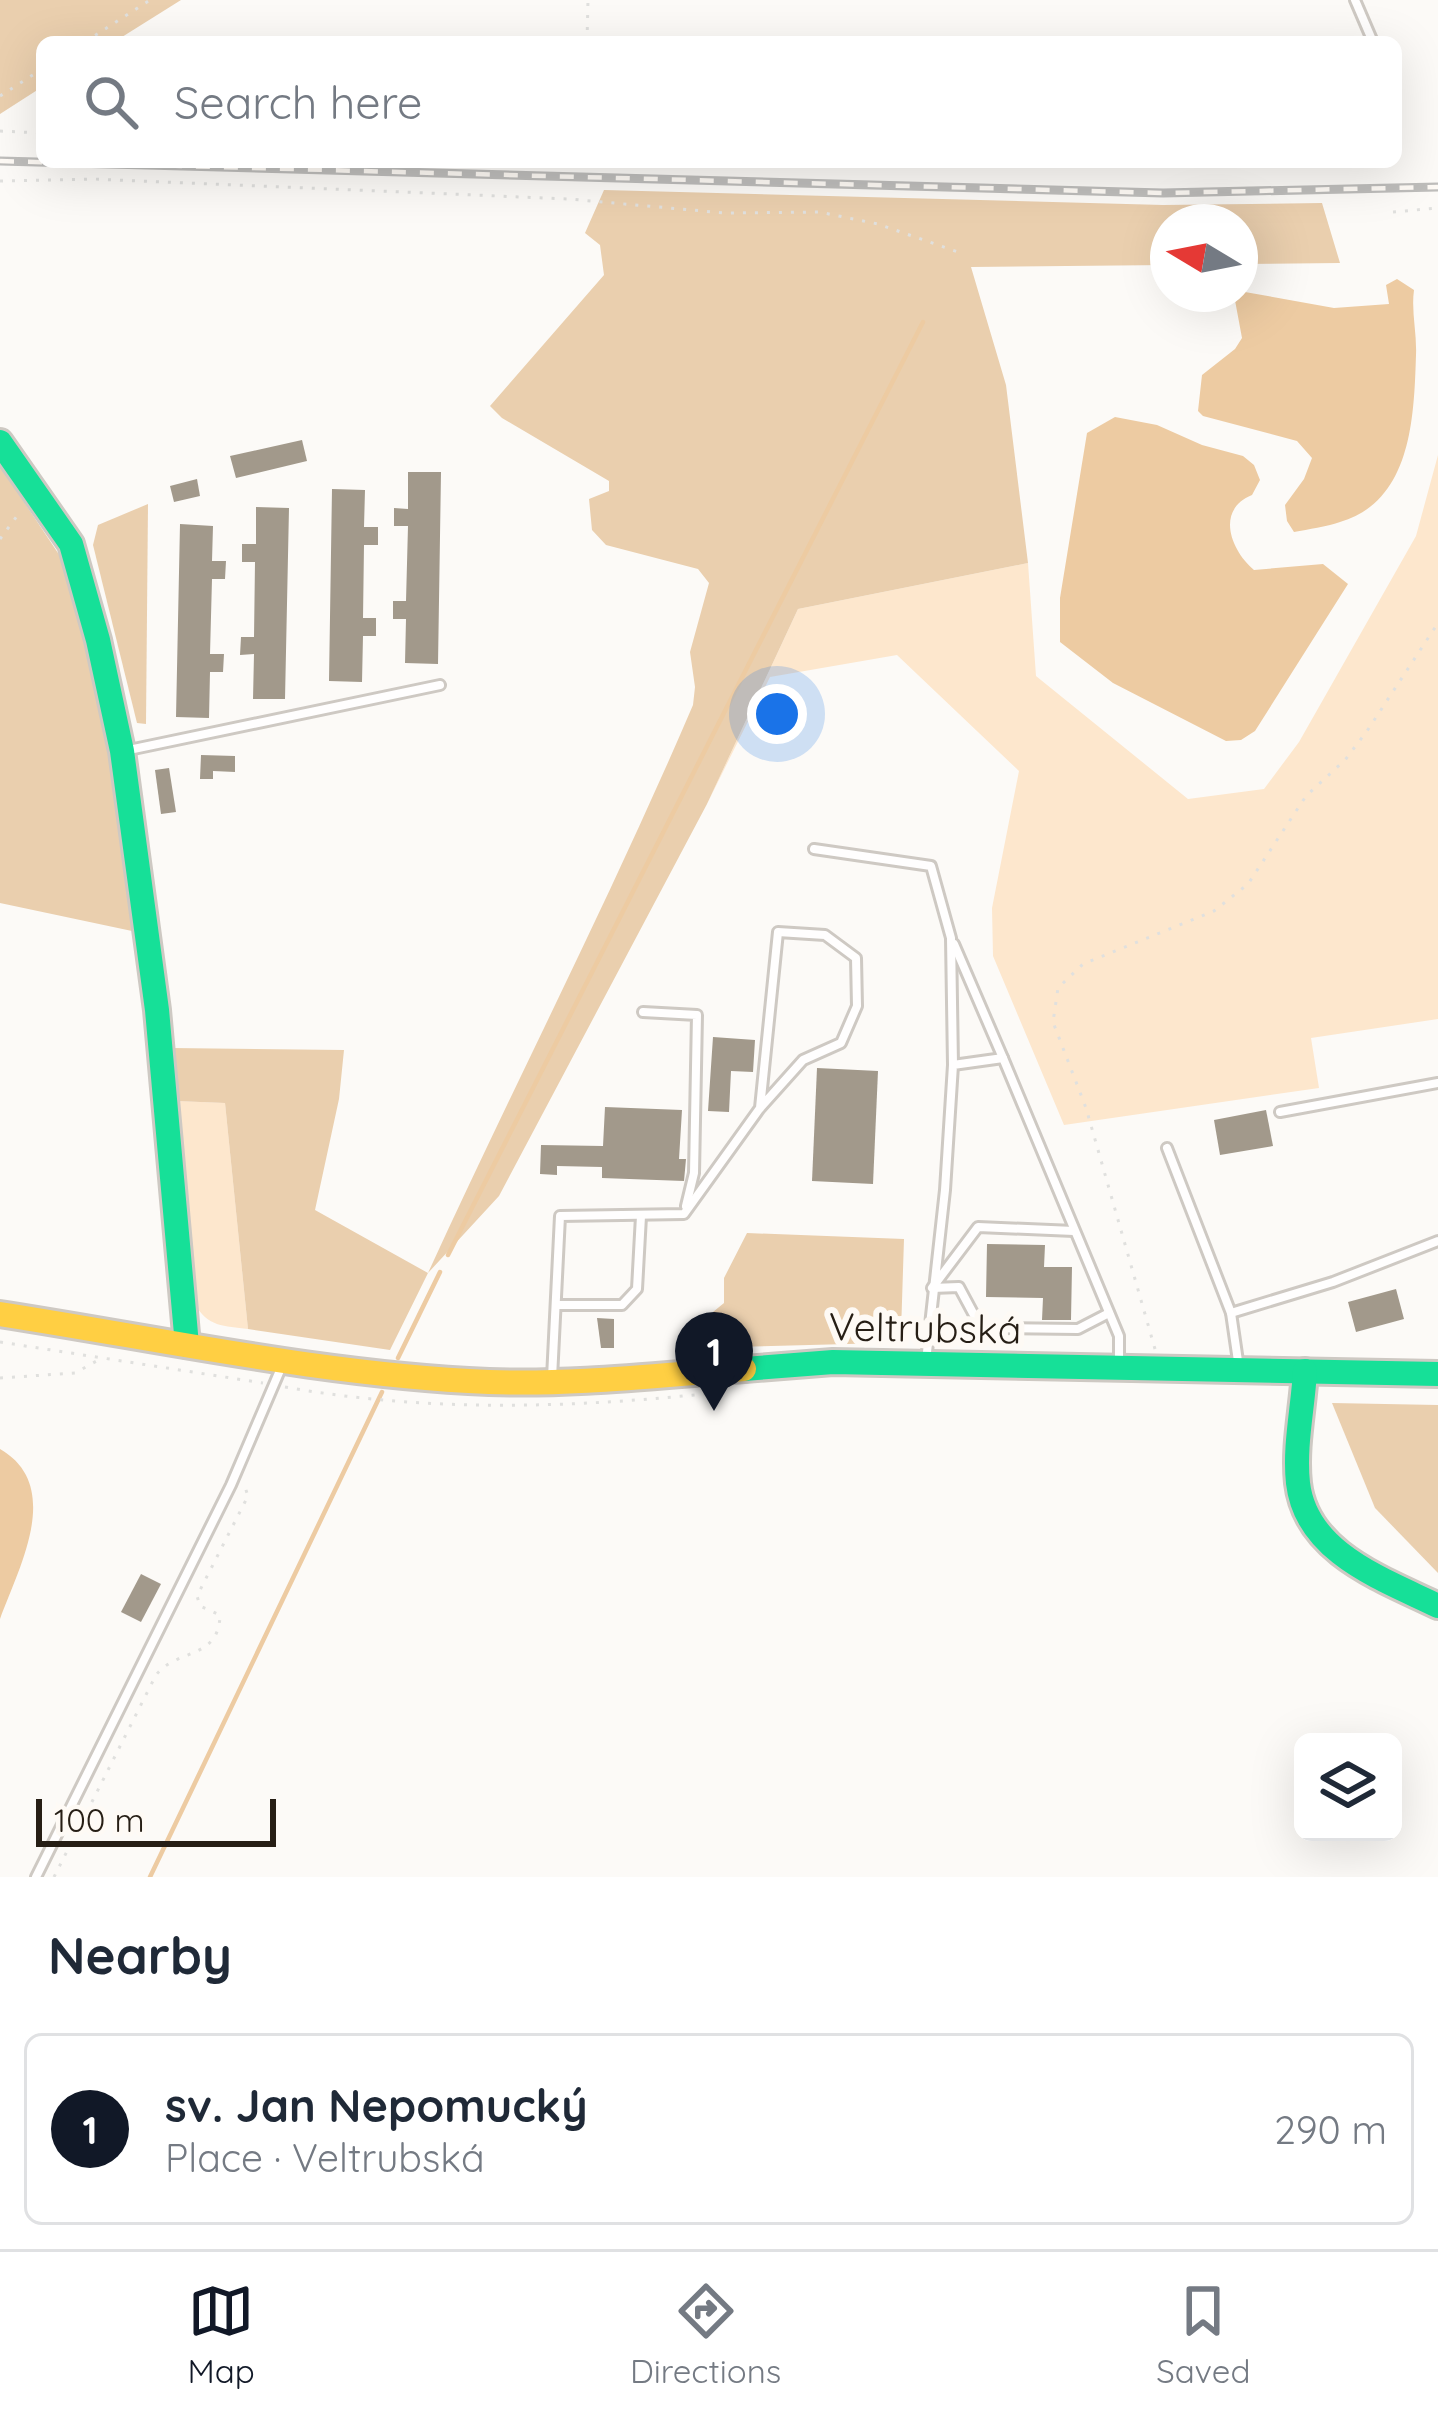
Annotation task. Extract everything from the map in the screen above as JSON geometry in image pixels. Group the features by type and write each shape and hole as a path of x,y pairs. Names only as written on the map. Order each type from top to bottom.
{"street":[{"path":"0,442 71,544 122,751 157,1010 187,1345"},
{"name":"Veltrubská","path":"0,1314 412,1377 552,1383 783,1364 926,1362 1438,1374"},
{"path":"1305,1371 1297,1477 1306,1518 1330,1546 1438,1606"}],"lane":[{"path":"1355,0 1370,36"},
{"path":"122,751 440,685"},
{"path":"814,849 931,866 951,938 1118,1336 1120,1367"},
{"path":"684,1214 760,1108 803,1060 841,1043 857,1006 856,958 825,935 778,932 760,1108"},
{"path":"926,1362 953,1065 951,938"},
{"path":"643,1012 698,1015 694,1173 684,1214"},
{"path":"953,1065 1003,1058"},
{"path":"1280,1112 1438,1083"},
{"path":"1167,1148 1231,1313 1239,1370"},
{"path":"552,1383 560,1216 684,1214"},
{"path":"556,1305 622,1305 637,1289 641,1215"},
{"path":"932,1288 978,1227 1074,1231"},
{"path":"1231,1313 1333,1282 1438,1240"},
{"path":"932,1288 959,1287 981,1328 1078,1329 1109,1313"},
{"path":"36,1877 233,1480 284,1359"}],"path":[{"path":"94,36 150,0"},
{"path":"587,36 588,0"},
{"path":"0,96 36,73"},
{"path":"0,130 36,133"},
{"path":"0,181 93,178 569,199 725,213 819,212 878,224 958,252"},
{"path":"1394,212 1438,208"},
{"path":"0,539 29,500 39,495"},
{"path":"1160,1368 1091,1122 1053,1022 1058,988 1084,964 1214,911 1248,884 1306,796 1345,760 1367,731 1438,623"},
{"path":"0,1342 390,1403 551,1407 725,1392"},
{"path":"0,1378 75,1373 104,1357"},
{"path":"54,1877 160,1668 204,1649 220,1624 220,1615 196,1602 248,1496 248,1490 233,1480"}],"shaded area":[{"path":"0,0 181,0 124,36 36,36 36,91 0,114"},
{"path":"604,190 1150,205 1150,265 971,267 1006,385 1028,563 798,609 707,804 499,1196 428,1273 693,705 690,652 709,583 698,569 606,545 592,530 589,499 609,491 609,481 502,418 490,406 604,275 600,245 585,233"},
{"path":"1322,203 1340,263 1258,264 1258,204 1242,204"},
{"path":"1397,279 1414,290 1413,404 1404,454 1382,496 1364,511 1335,524 1294,532 1285,505 1312,458 1297,441 1203,416 1198,411 1202,375 1235,349 1242,338 1237,312 1258,312 1258,294 1334,308 1389,304 1386,285"},
{"path":"1115,417 1157,425 1243,456 1254,465 1260,480 1252,495 1233,510 1230,531 1254,570 1323,564 1348,584 1255,731 1241,740 1226,741 1113,683 1060,642 1060,598 1087,433"},
{"path":"1438,455 1438,1019 1311,1038 1319,1088 1064,1125 993,956 992,908 1019,771 897,655 770,677 707,804 798,609 1028,563 1036,676 1188,799 1264,789 1299,742 1416,536"},
{"path":"0,466 62,559 94,671 132,931 0,903"},
{"path":"148,504 146,724 137,723 93,545 98,525"},
{"path":"171,1048 344,1050 339,1099 315,1210 428,1273 390,1350 248,1329 225,1103 176,1101"},
{"path":"176,1101 225,1103 248,1329 211,1321 195,1303"},
{"path":"747,1233 904,1239 901,1333 886,1343 735,1347 715,1336 713,1312 724,1303 724,1278"},
{"path":"1332,1403 1438,1405 1438,1573 1375,1508"},
{"path":"0,1449 19,1465 30,1484 33,1505 25,1552 0,1619"}],"building":[{"path":"302,440 307,461 236,478 230,456"},
{"path":"408,472 441,472 438,664 405,663 406,619 393,619 393,601 406,601 408,526 394,526 394,508 408,509"},
{"path":"197,479 200,496 174,502 170,486"},
{"path":"332,489 365,490 364,527 378,527 378,545 364,545 363,618 376,618 376,636 363,636 362,682 329,681"},
{"path":"256,507 289,508 285,699 253,699 254,654 240,655 241,637 254,637 255,562 242,562 242,544 256,544"},
{"path":"180,524 213,526 212,561 226,561 225,579 212,579 210,654 224,654 223,672 210,672 209,718 176,717"},
{"path":"201,755 235,756 235,772 213,771 213,779 200,779"},
{"path":"169,768 176,812 161,814 155,770"},
{"path":"713,1037 755,1040 753,1072 731,1071 729,1112 708,1111"},
{"path":"817,1068 878,1071 873,1184 812,1181"},
{"path":"605,1107 682,1110 679,1159 686,1159 684,1181 602,1178 602,1167 557,1166 557,1175 540,1174 541,1145 603,1146"},
{"path":"1266,1110 1273,1146 1220,1155 1214,1120"},
{"path":"987,1244 1045,1245 1044,1267 1072,1267 1071,1320 1042,1320 1043,1298 986,1297"},
{"path":"1396,1289 1404,1319 1356,1332 1348,1302"},
{"path":"597,1318 614,1319 614,1348 601,1348"},
{"path":"141,1574 161,1584 141,1622 121,1612"}],"waterway":[{"path":"448,1255 923,322"},
{"path":"398,1358 440,1272"},
{"path":"150,1877 382,1392"}],"railway":[{"path":"0,161 36,162"},
{"path":"254,168 1163,193 1438,187"}],"traffic: fast":[{"path":"0,442 71,544 122,751 157,1010 187,1345"},
{"path":"744,1369 833,1362 1438,1374"},
{"path":"1305,1371 1297,1469 1304,1507 1331,1546 1350,1561 1438,1606"}],"traffic: slow":[{"path":"0,1314 305,1364 428,1378 553,1382 744,1369"}],"place":[{"name":"sv. Jan Nepomucký","path":"714,1411"}]}
